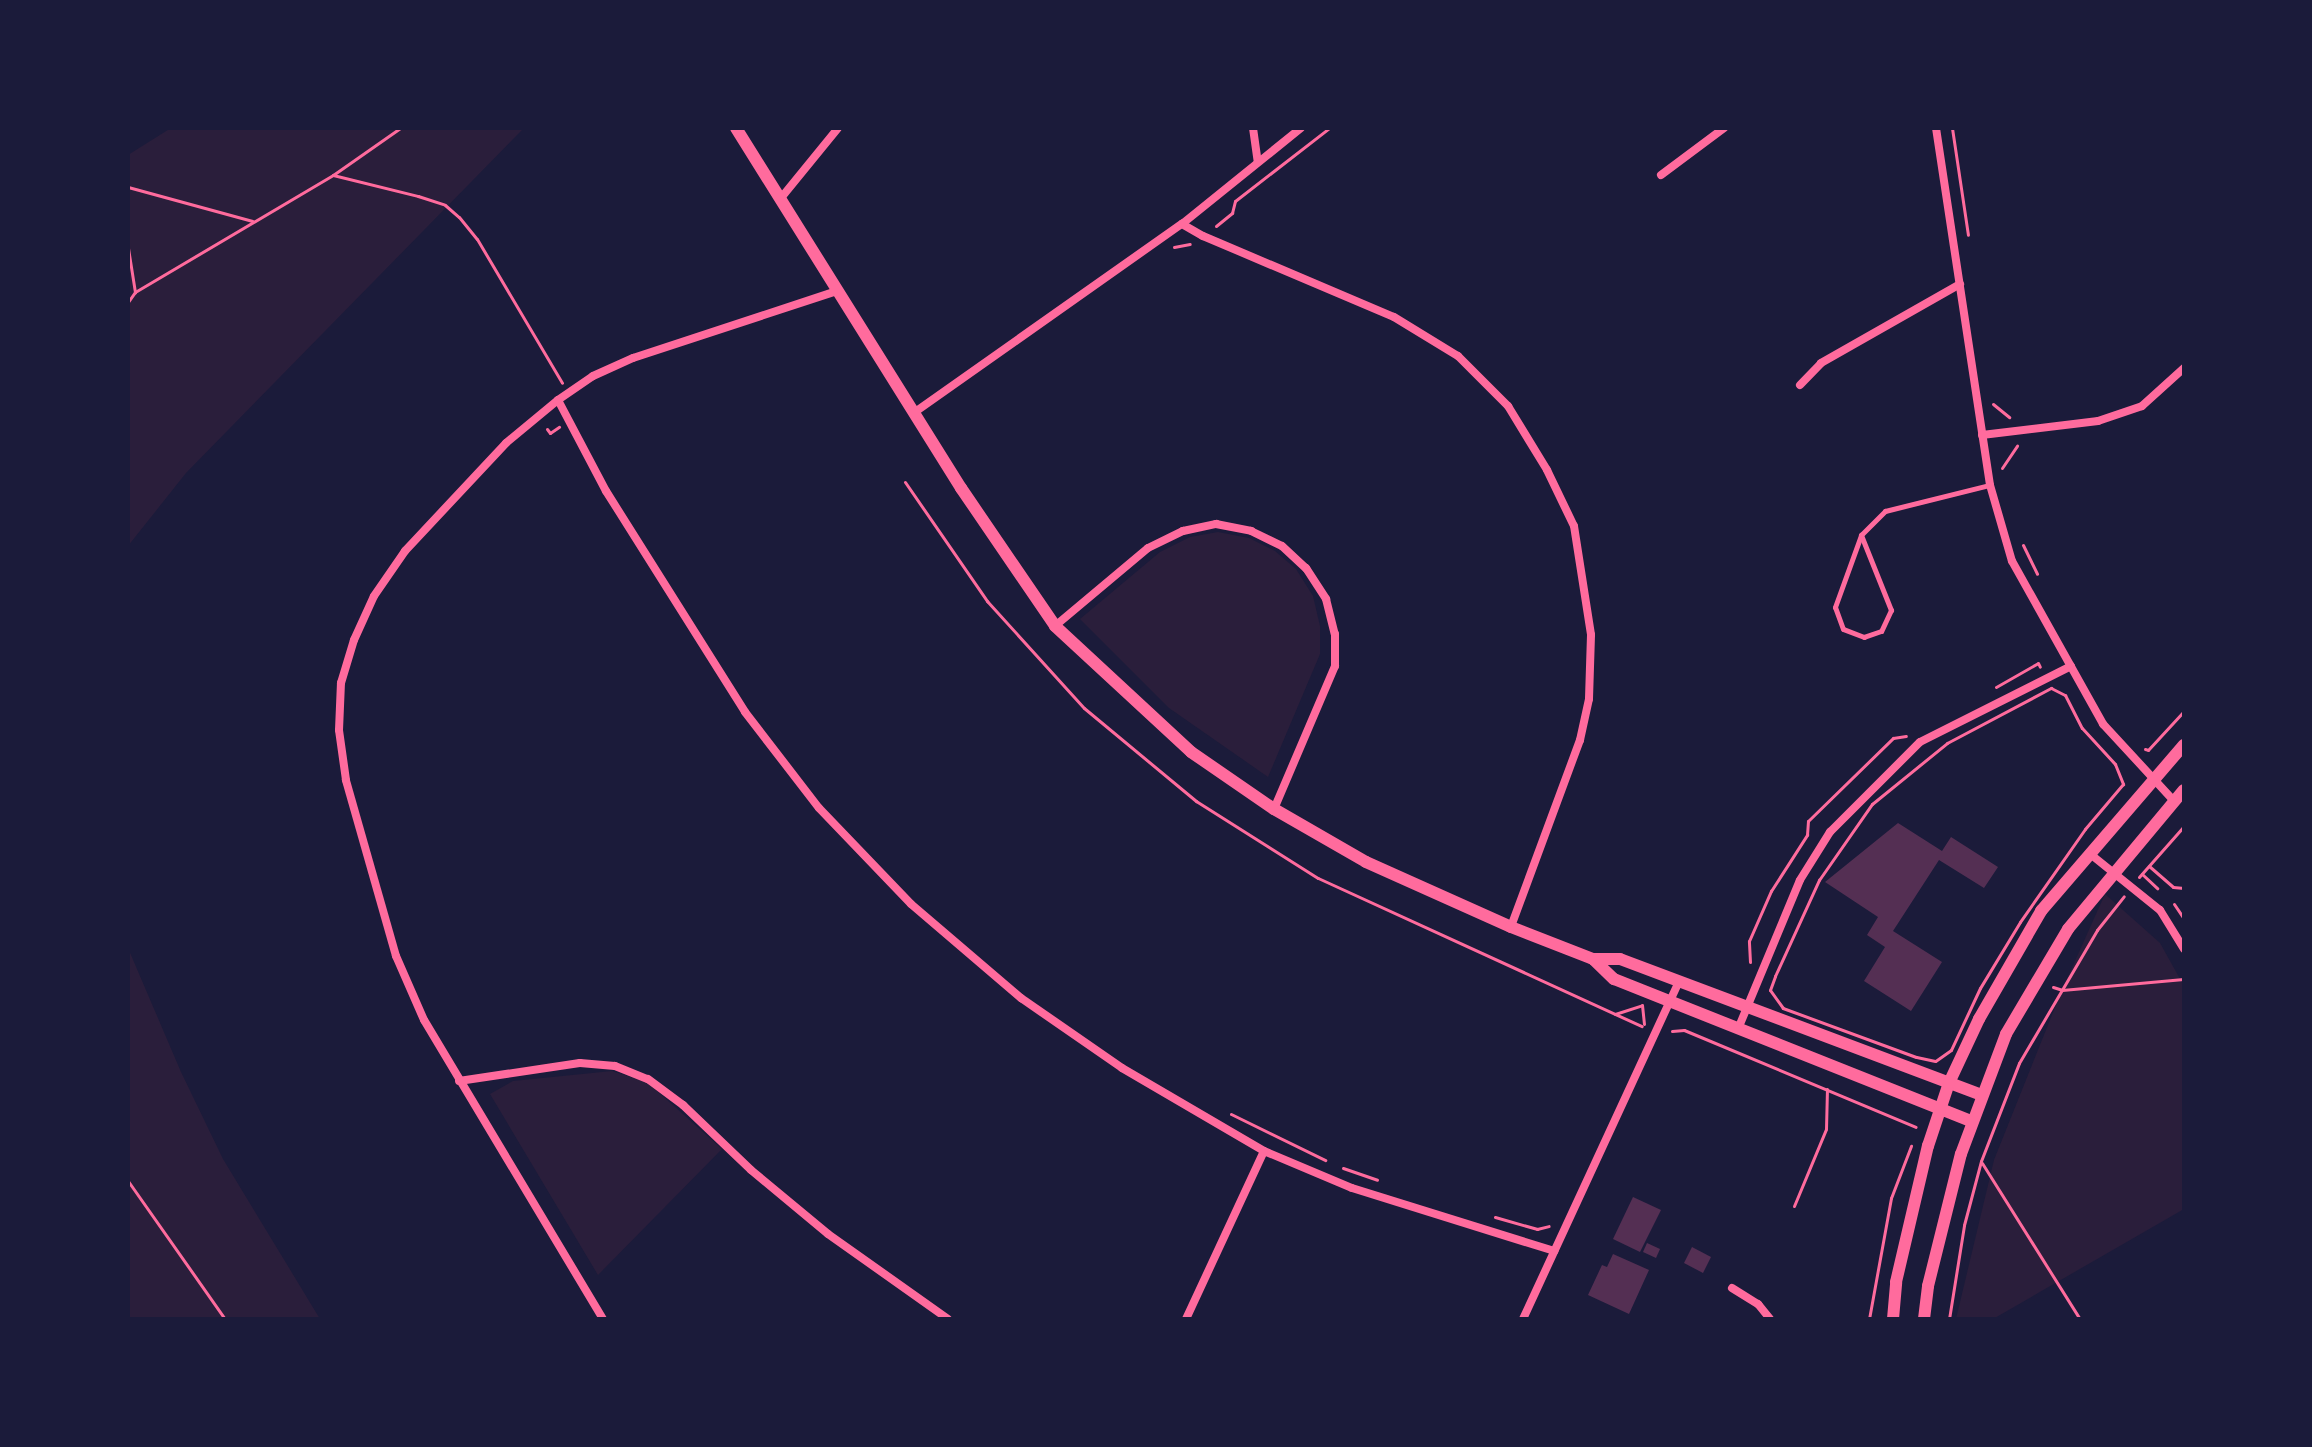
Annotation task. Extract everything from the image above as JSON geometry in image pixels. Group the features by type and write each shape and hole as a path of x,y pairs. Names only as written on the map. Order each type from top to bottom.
{"street":[{"path":"736,128 996,543 1055,626 1191,752 1274,809 1366,862 1511,927 1593,959 1620,959 1981,1095"},
{"path":"781,198 838,128"},
{"path":"1253,128 1258,162"},
{"path":"915,412 1182,224 1301,128"},
{"path":"1661,175 1724,128"},
{"path":"1936,128 1990,485 2012,561 2103,724 2174,801"},
{"path":"1182,224 1203,236 1394,317 1458,356 1508,406 1547,470 1574,526 1591,635 1589,699 1580,740 1511,927"},
{"path":"1800,385 1821,363 1960,284"},
{"path":"603,1319 424,1020 396,956 367,863 346,780 339,730 341,683 354,640 374,596 405,551 506,443 558,400 593,376 633,358 837,291"},
{"path":"1982,435 2098,421 2142,406 2184,368"},
{"path":"558,400 606,491 674,603 745,712 819,808 911,904 1021,998 1122,1068 1264,1151 1352,1188 1554,1251"},
{"path":"1055,626 1148,548 1183,531 1216,524 1251,531 1282,546 1306,568 1326,599 1335,634 1335,666 1274,809"},
{"path":"1738,1029 1800,880 1830,832 1920,742 2071,666"},
{"path":"1893,1319 1896,1282 1914,1196 1940,1109 2002,962 2088,853 2184,745"},
{"path":"1924,1319 1928,1286 1970,1121 2006,1034 2068,929 2184,790"},
{"path":"2088,853 2160,910 2184,949"},
{"path":"1593,959 1614,979 1970,1121"},
{"path":"1523,1319 1679,981"},
{"path":"459,1081 580,1063 615,1066 648,1079 683,1105 751,1170 828,1234 948,1319"},
{"path":"1186,1319 1264,1151"},
{"path":"1732,1288 1758,1304 1770,1319"}],"lane":[{"path":"1861,535 1891,610 1881,631 1864,637 1843,629 1835,607 1861,535 1885,511 1990,485"}],"path":[{"path":"128,302 135,292 333,175 400,128"},
{"path":"1952,128 1968,239"},
{"path":"333,175 432,200 445,205 459,217 477,239 569,393"},
{"path":"128,187 252,221"},
{"path":"128,248 135,292"},
{"path":"1991,391 1993,405 2001,413 2010,418 2028,416 2030,429 2031,441 2014,447 2001,468"},
{"path":"2021,539 2039,579"},
{"path":"2051,688 2065,695 2082,728 2115,764 2123,784 2085,829 2002,962 1951,1050 1935,1061 1783,1008 1770,990 1819,880 1872,804 1947,743 2051,688"},
{"path":"2141,746 2148,750 2184,711"},
{"path":"1949,1319 1964,1225 1981,1161 2019,1063 2097,930 2184,826"},
{"path":"2149,866 2173,887 2184,888"},
{"path":"2034,982 2062,990 2184,979"},
{"path":"1615,1014 1642,1005 1644,1027"},
{"path":"1794,1206 1826,1129 1827,1089"},
{"path":"1219,1108 1336,1165 1378,1180"},
{"path":"1869,1319 1891,1198 1908,1147 1919,1143"},
{"path":"1981,1161 2080,1319"},
{"path":"128,1181 225,1319"},
{"path":"1493,1216 1537,1229 1549,1227 1554,1219"}],"shaded area":[{"path":"171,128 524,128 186,473 128,546 128,155"},
{"path":"1218,532 1249,538 1275,551 1296,569 1313,596 1320,626 1320,654 1268,777 1169,708 1080,619 1160,552 1190,537"},
{"path":"2105,894 2160,943 2184,986 2184,1209 1993,1319 1956,1319 1994,1160 2062,990"},
{"path":"128,948 181,1072 223,1159 320,1319 128,1319"},
{"path":"612,1071 647,1082 722,1149 598,1275 490,1094 513,1081"}],"building":[{"path":"1898,823 1942,851 1951,837 1998,867 1984,888 1939,860 1893,931 1942,962 1911,1011 1864,981 1885,947 1867,935 1878,917 1825,882"},
{"path":"1633,1197 1661,1210 1640,1252 1613,1239"},
{"path":"1647,1243 1660,1249 1656,1258 1643,1252"},
{"path":"1692,1247 1711,1257 1703,1273 1684,1263"},
{"path":"1613,1254 1649,1270 1629,1314 1588,1295 1602,1265 1607,1267"}]}
